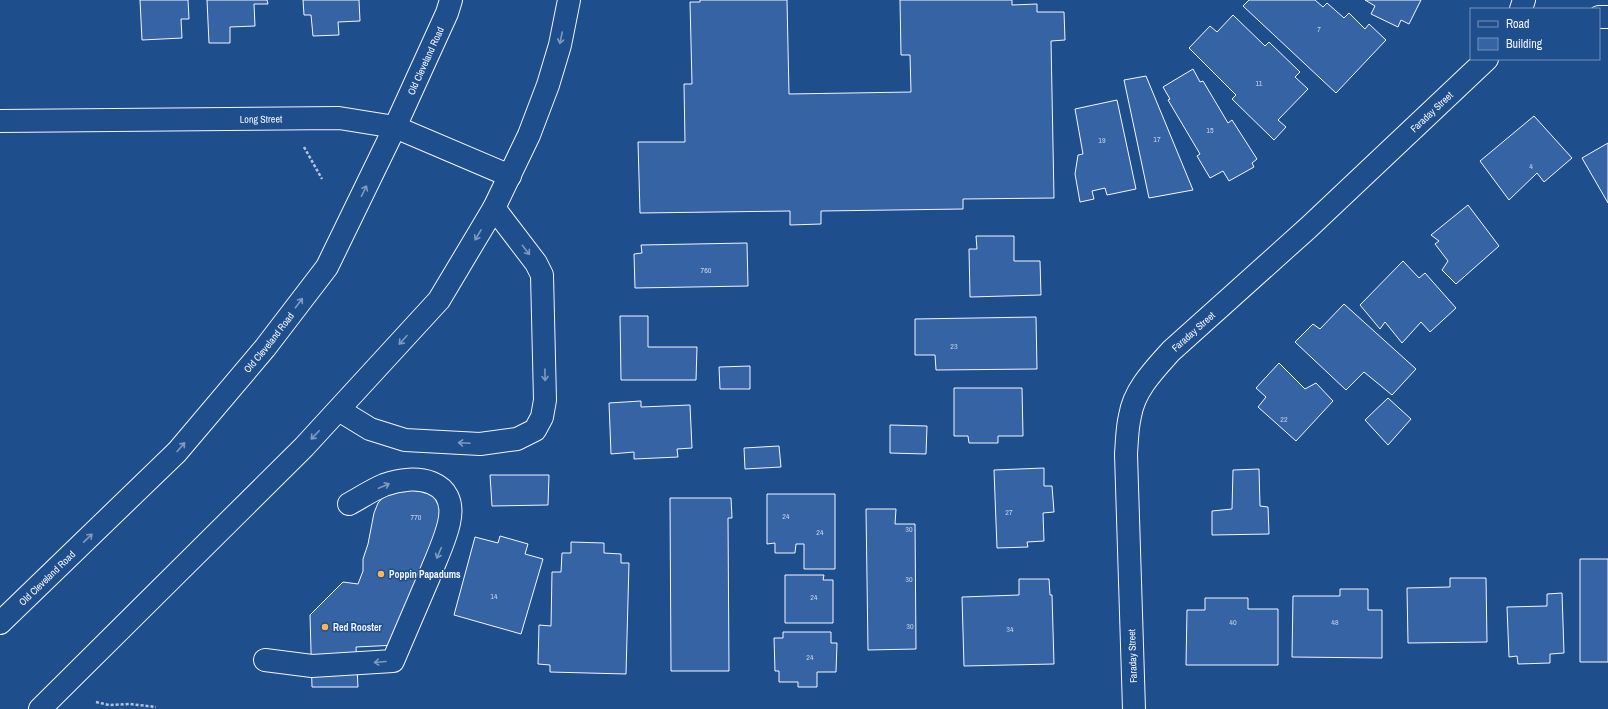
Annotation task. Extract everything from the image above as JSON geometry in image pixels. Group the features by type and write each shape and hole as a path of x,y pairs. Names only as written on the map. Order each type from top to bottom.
{"main road":[{"name":"Old Cleveland Road","path":"0,623 177,452 265,348 327,267 396,127 438,34 451,0"},
{"path":"40,709 304,447 439,300 494,208 529,134 548,85 560,45 569,0"},
{"name":"Faraday Street","path":"1134,709 1126,454 1130,416 1138,393 1152,372 1171,351 1308,228 1486,60"},
{"name":"Long Street","path":"0,120 338,118 396,127 510,176"},
{"path":"339,410 370,429 405,440 480,444 517,439 535,430 542,417 545,400 542,275 536,263 494,208"},
{"path":"265,660 312,666 393,661 442,544 450,522 450,505 446,492 434,483 424,480 393,482 349,504"}],"path":[{"path":"301,142 322,180"},
{"path":"96,702 109,705 130,704 156,707"}],"building":[{"path":"140,0 188,0 189,19 181,19 182,38 142,40"},
{"path":"207,0 267,0 268,4 254,4 255,26 230,27 230,43 209,43"},
{"path":"303,0 359,0 360,21 338,22 339,35 313,36 311,15 304,15"},
{"path":"700,0 787,0 789,94 911,92 910,55 901,55 900,0 1012,0 1012,5 1037,4 1037,12 1064,12 1065,40 1051,41 1054,198 963,199 963,209 821,211 821,224 790,225 790,211 640,213 638,142 685,142 684,84 692,84 690,2 700,2"},
{"path":"1249,0 1315,0 1323,7 1327,3 1344,18 1349,13 1365,29 1369,24 1386,40 1336,93 1243,6"},
{"path":"1365,0 1421,0 1409,24 1401,20 1398,27 1371,14 1375,6"},
{"path":"1233,15 1265,46 1269,42 1300,72 1295,77 1308,89 1278,120 1286,127 1274,140 1232,99 1236,95 1189,48 1210,26 1217,32"},
{"path":"1193,69 1200,82 1203,81 1228,123 1232,120 1257,159 1252,163 1254,167 1229,181 1223,171 1210,178 1197,156 1200,154 1168,100 1170,99 1163,87"},
{"path":"1146,76 1193,190 1149,198 1124,80"},
{"path":"1117,100 1136,189 1107,195 1105,188 1092,191 1094,199 1080,202 1075,174 1078,155 1083,154 1075,109"},
{"path":"1534,116 1572,158 1544,182 1537,173 1509,200 1480,161"},
{"path":"1608,143 1608,203 1582,158"},
{"path":"1468,205 1499,246 1456,284 1442,270 1448,261 1435,244 1439,241 1431,235"},
{"path":"976,236 1014,236 1014,261 1040,261 1041,295 970,297 969,249 977,249"},
{"path":"747,243 748,286 635,288 634,254 642,253 641,245"},
{"path":"1403,261 1419,278 1425,273 1456,308 1430,332 1421,322 1402,343 1385,322 1380,329 1360,305"},
{"path":"1344,304 1416,369 1392,395 1364,372 1346,390 1295,342 1313,324 1320,329"},
{"path":"620,316 648,316 648,347 697,347 696,380 621,380"},
{"path":"1036,317 1037,369 936,370 935,355 915,355 915,319"},
{"path":"1279,363 1305,389 1316,383 1333,401 1296,441 1258,407 1266,397 1256,388"},
{"path":"750,366 750,389 720,389 719,367"},
{"path":"954,388 1022,388 1023,436 998,436 998,443 969,443 968,436 954,436"},
{"path":"1388,398 1411,419 1388,445 1365,420"},
{"path":"641,401 641,407 690,405 692,448 677,449 678,457 634,459 634,452 611,454 609,403"},
{"path":"890,425 927,426 926,454 890,453"},
{"path":"779,446 781,467 745,469 744,448"},
{"path":"1044,468 1044,486 1052,486 1054,512 1043,513 1044,541 1027,542 1028,547 997,548 994,470"},
{"path":"1259,469 1260,506 1268,507 1269,534 1212,535 1212,511 1232,509 1233,470"},
{"path":"490,475 549,475 548,505 492,506"},
{"path":"410,489 430,493 437,499 445,525 397,645 356,647 358,687 312,687 310,615 343,582 358,584 363,571 363,559 368,544 374,513 378,503 385,495"},
{"path":"767,494 835,494 835,569 804,569 804,544 796,544 795,553 775,553 775,543 767,544"},
{"path":"670,498 731,498 732,518 728,518 729,671 671,671"},
{"path":"866,509 896,509 895,524 915,524 916,649 868,650"},
{"path":"500,536 528,544 525,554 543,559 521,634 454,615 475,537 498,543"},
{"path":"571,542 604,543 604,553 621,554 621,563 629,563 626,674 550,672 550,665 538,664 539,625 551,626 552,572 561,572 562,553 571,553"},
{"path":"1580,559 1608,559 1608,662 1580,662"},
{"path":"785,575 824,575 823,580 833,580 833,623 785,623"},
{"path":"1450,578 1486,578 1487,642 1408,643 1407,588 1450,587"},
{"path":"1019,579 1049,579 1050,595 1052,595 1054,664 964,666 962,597 1019,595"},
{"path":"1340,589 1368,589 1368,610 1382,610 1382,658 1292,657 1293,596 1340,596"},
{"path":"1562,593 1564,653 1550,654 1550,663 1518,664 1517,656 1509,657 1507,607 1547,606 1547,594"},
{"path":"1205,598 1248,598 1248,609 1278,609 1278,665 1186,665 1187,610 1205,610"},
{"path":"783,632 831,632 831,643 837,643 836,672 817,672 817,687 798,687 798,682 779,682 779,671 775,671 774,638 783,638"}],"place":[{"name":"Poppin Papadums","path":"381,574"},
{"name":"Red Rooster","path":"325,627"}]}
